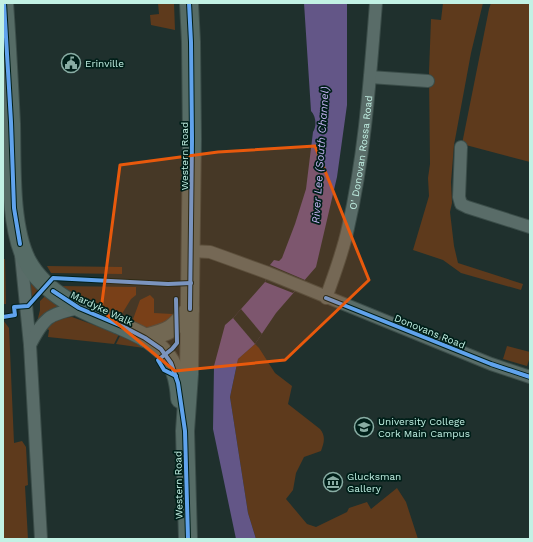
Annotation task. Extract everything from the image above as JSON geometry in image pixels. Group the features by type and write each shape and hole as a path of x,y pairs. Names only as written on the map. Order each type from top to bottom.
{"highway":[{"name":"Mardyke Walk","path":"4,3 14,208 20,244 26,259 33,272 53,291 79,308 124,327 145,338 160,349 172,363 178,383 185,431"},
{"name":"Western Road","path":"188,539 185,431 189,374 192,133 189,3"},
{"path":"145,338 166,332 176,326 190,309"}],"street":[{"name":"O' Donovan Rossa Road","path":"326,298 337,268 348,228 361,150 370,78 376,3"},
{"path":"370,78 428,81"},
{"path":"461,148 459,197 461,204 530,227"},
{"name":"Mardyke Walk","path":"20,244 30,346 41,539"},
{"name":"Donovans Road","path":"191,251 210,252 491,364 530,377"},
{"name":"Mardyke Walk","path":"30,346 39,328 46,320 59,313 79,308"}],"highlighted area":[{"path":"315,146 369,280 285,360 175,371 101,310 120,165 218,152"}],"shaded area":[{"path":"158,3 174,3 175,30 151,25 150,15 159,14"},
{"path":"443,3 483,3 471,53 454,145 451,182 452,203 450,212 454,246 458,263 523,284 521,290 461,273 443,260 413,250 429,196 429,72 431,19 441,20"},
{"path":"491,3 530,3 530,162 462,144"},
{"path":"3,259 5,259 6,304 3,304"},
{"path":"47,266 122,267 122,274 51,273"},
{"path":"30,279 39,289 28,301"},
{"path":"59,286 136,287 136,295 131,299 120,317 91,306"},
{"path":"150,295 154,299 154,313 172,314 172,321 152,329 132,322 140,300"},
{"path":"45,296 60,307 37,322 40,310 40,301"},
{"path":"72,317 119,334 114,344 48,337 49,330 45,328 59,318"},
{"path":"3,320 9,328 14,443 22,441 26,447 28,485 25,486 28,539 3,539"},
{"path":"121,334 146,346 144,348 116,344"},
{"path":"255,344 275,373 292,386 288,404 320,429 324,437 321,451 304,457 296,473 293,490 286,499 307,524 316,527 347,512 349,508 367,502 371,509 397,488 406,502 418,539 256,539 248,513 230,397 238,359"},
{"path":"507,346 530,352 527,366 503,359"}],"water":[{"name":"River Lee (South Channel)","path":"304,3 347,3 347,105 337,177 316,267 276,313 255,344 238,359 230,397 248,513 256,539 236,539 213,429 214,366 225,325 265,282 270,265 274,260 279,261 282,258 306,189 315,118 311,111"}],"pier":[{"path":"270,265 305,280 293,293 265,282"},
{"path":"241,309 262,334 255,344 233,318"}],"cycle path":[{"path":"4,3 14,208 20,244"},
{"path":"189,3 192,139 190,309"},
{"path":"3,317 15,315 14,307 28,306 53,278 168,284 191,283"},
{"path":"53,291 79,308 124,327 145,338 161,349 171,363 178,383 185,431 188,539"},
{"path":"326,298 491,364 530,377"},
{"path":"176,299 177,343 158,360 164,370 176,376"}],"place":[{"name":"Erinville","path":"71,63"},
{"name":"University College Cork Main Campus","path":"364,427"},
{"name":"Glucksman Gallery","path":"333,482"}]}
